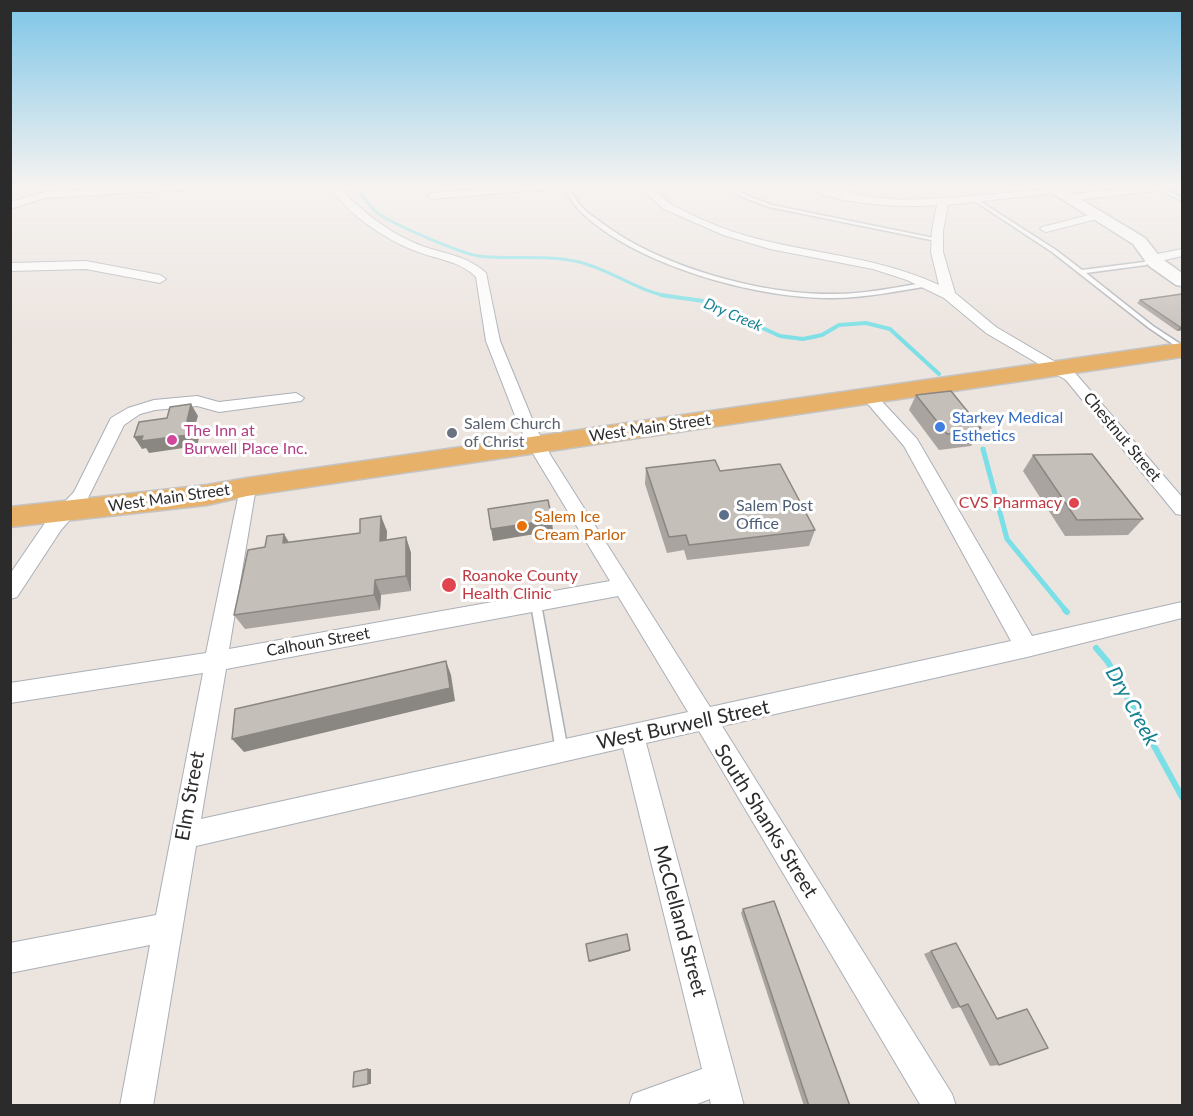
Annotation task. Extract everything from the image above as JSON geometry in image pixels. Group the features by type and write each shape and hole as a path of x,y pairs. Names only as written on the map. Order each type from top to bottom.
{"main road":[{"name":"West Main Street","path":"10,517 207,495 247,487 1181,350"}],"street":[{"name":"South Shanks Street","path":"399,238 411,246 470,266 482,276 493,341 536,444 940,1106"},
{"name":"Chestnut Street","path":"745,238 770,245 856,260 928,284 949,295 991,330 1071,377 1181,506"},
{"path":"1133,238 1149,252 1152,259 1182,280"},
{"path":"936,239 938,262 949,295"},
{"path":"1152,259 1162,255 1182,253"},
{"path":"10,267 86,265 160,279"},
{"path":"869,396 911,443 952,519 1028,648"},
{"path":"10,591 54,525 81,496 117,422 134,411 154,405 197,401 219,407 296,398"},
{"name":"Elm Street","path":"136,1106 247,487"},
{"name":"Calhoun Street","path":"10,693 214,661 624,587"},
{"name":"West Burwell Street","path":"183,836 1028,648 1182,610"},
{"name":"McClelland Street","path":"632,736 725,1092"},
{"path":"10,958 167,927"},
{"path":"645,1106 725,1092"}],"lane":[{"path":"618,238 672,262 722,279 798,294 828,297 928,284"},
{"path":"931,238 936,239"},
{"path":"1032,238 1082,272 1181,350"},
{"path":"1082,272 1146,262 1152,259"},
{"path":"536,603 562,751"}],"building":[{"path":"1182,294 1182,327 1140,300"},
{"path":"951,391 981,428 977,428 980,431 947,434 916,395"},
{"path":"191,404 187,421 193,422 189,435 141,441 143,436 134,437 139,422 167,418 170,407"},
{"path":"1092,454 1143,519 1077,520 1033,455"},
{"name":"Salem Post Office","path":"715,460 720,471 780,464 815,530 689,545 686,535 669,537 646,468"},
{"path":"548,500 552,520 491,529 488,509"},
{"path":"381,516 380,541 406,537 406,576 375,580 374,595 234,615 248,550 265,547 267,536 284,534 283,543 360,533 360,519"},
{"path":"446,661 450,688 232,739 235,709"},
{"path":"774,901 850,1106 809,1106 743,909"},
{"path":"627,934 630,950 589,961 586,944"},
{"path":"956,943 997,1019 1027,1009 1048,1048 999,1065 968,1004 960,1007 931,951"},
{"path":"368,1069 368,1084 353,1087 354,1072"}],"waterway":[{"name":"Dry Creek","path":"428,238 479,256 554,258 579,262 603,270 648,291 668,296"},
{"name":"Dry Creek","path":"661,295 668,296"},
{"name":"Dry Creek","path":"668,296 703,301 780,336 803,339 822,335 839,325 866,323 890,329 939,374"},
{"name":"Dry Creek","path":"668,296 672,297"},
{"name":"Dry Creek","path":"983,449 1007,539 1067,612 1065,610"},
{"name":"Dry Creek","path":"1096,648 1108,662 1182,797"}],"place":[{"name":"Starkey Medical Esthetics","path":"940,427"},
{"name":"Salem Church of Christ","path":"452,433"},
{"name":"The Inn at Burwell Place Inc.","path":"172,440"},
{"name":"CVS Pharmacy","path":"1074,503"},
{"name":"Salem Post Office","path":"724,515"},
{"name":"Salem Ice Cream Parlor","path":"522,526"},
{"name":"Roanoke County Health Clinic","path":"449,585"}]}
